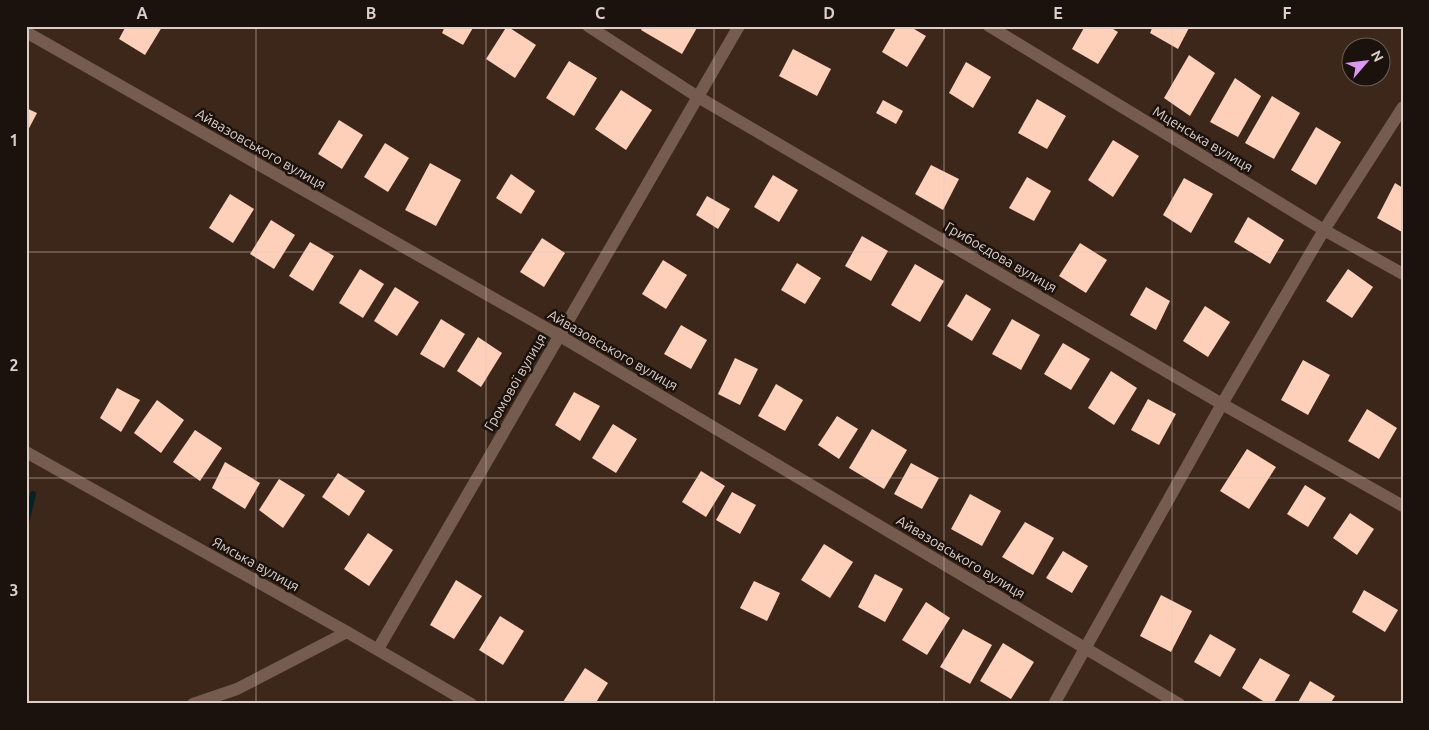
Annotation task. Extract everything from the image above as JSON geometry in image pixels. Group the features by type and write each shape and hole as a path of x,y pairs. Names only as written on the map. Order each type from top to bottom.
{"street":[{"name":"Грибоєдова вулиця","path":"588,26 698,97 1222,404 1403,506"},
{"name":"Громової вулиця","path":"378,649 739,26"},
{"name":"Мценська вулиця","path":"989,26 1324,230 1403,274"},
{"name":"Айвазовського вулиця","path":"26,32 560,336 1178,704"},
{"path":"1054,704 1222,404 1324,230 1403,107"},
{"name":"Ямська вулиця","path":"26,452 378,649 470,704"},
{"path":"193,704 237,689 347,632"}],"building":[{"path":"126,26 162,27 145,55 119,39"},
{"path":"445,26 474,26 463,45 442,33"},
{"path":"507,26 536,45 515,78 486,59"},
{"path":"643,26 698,26 682,54 641,30"},
{"path":"897,26 909,26 926,36 907,67 882,52"},
{"path":"1085,26 1108,26 1118,32 1098,64 1072,49"},
{"path":"1153,26 1190,26 1178,49 1150,33"},
{"path":"793,49 831,69 817,96 779,76"},
{"path":"1189,55 1215,73 1190,116 1164,98"},
{"path":"569,61 597,78 574,116 546,98"},
{"path":"966,62 991,77 973,108 949,93"},
{"path":"1235,78 1261,96 1238,137 1210,122"},
{"path":"621,90 652,110 626,150 595,129"},
{"path":"1272,96 1300,113 1274,159 1245,143"},
{"path":"1037,99 1066,116 1047,149 1018,133"},
{"path":"883,100 903,111 896,124 876,113"},
{"path":"26,108 37,113 26,134"},
{"path":"339,120 363,135 342,169 318,154"},
{"path":"1316,127 1341,142 1316,185 1291,170"},
{"path":"1113,140 1139,156 1113,197 1088,180"},
{"path":"385,143 409,158 388,192 364,177"},
{"path":"430,163 461,180 436,226 405,210"},
{"path":"931,165 959,179 943,210 915,194"},
{"path":"511,174 535,191 521,214 496,198"},
{"path":"773,175 798,190 779,222 754,207"},
{"path":"1027,177 1051,191 1034,221 1009,208"},
{"path":"1184,178 1213,194 1191,233 1163,215"},
{"path":"1395,183 1403,188 1402,232 1377,218"},
{"path":"230,194 254,209 233,243 209,228"},
{"path":"707,196 730,209 718,229 696,215"},
{"path":"1248,217 1284,240 1270,264 1234,242"},
{"path":"271,220 295,235 274,269 250,254"},
{"path":"862,236 888,251 871,281 845,266"},
{"path":"542,238 565,253 544,287 520,272"},
{"path":"310,242 334,256 313,291 289,276"},
{"path":"1080,243 1107,260 1086,293 1059,276"},
{"path":"663,260 687,275 666,309 642,294"},
{"path":"797,263 821,278 805,304 781,290"},
{"path":"915,264 944,281 920,322 891,305"},
{"path":"360,269 384,284 363,318 339,303"},
{"path":"1348,269 1373,287 1352,318 1326,301"},
{"path":"395,287 419,302 397,336 374,321"},
{"path":"1146,287 1170,301 1156,330 1130,315"},
{"path":"966,294 991,309 972,341 947,326"},
{"path":"1205,306 1230,322 1208,357 1183,341"},
{"path":"441,319 465,334 444,368 420,354"},
{"path":"1012,319 1040,335 1021,370 992,354"},
{"path":"681,325 707,340 691,369 664,354"},
{"path":"478,337 502,353 481,387 457,371"},
{"path":"1063,343 1090,359 1071,390 1044,374"},
{"path":"735,358 758,369 740,405 718,394"},
{"path":"1303,360 1330,375 1308,415 1281,400"},
{"path":"1111,371 1137,388 1114,425 1088,408"},
{"path":"776,384 803,400 785,431 758,416"},
{"path":"117,388 140,400 121,432 100,418"},
{"path":"574,392 600,406 580,441 555,425"},
{"path":"1148,399 1176,414 1159,445 1131,430"},
{"path":"157,400 184,420 161,453 134,433"},
{"path":"1367,409 1397,428 1379,459 1348,441"},
{"path":"837,416 858,429 839,459 818,445"},
{"path":"613,424 637,439 616,473 592,458"},
{"path":"872,429 907,450 884,489 849,468"},
{"path":"195,430 222,448 200,481 173,462"},
{"path":"1247,449 1276,467 1249,509 1220,491"},
{"path":"225,462 260,483 245,509 212,488"},
{"path":"911,463 939,478 922,509 894,494"},
{"path":"701,471 725,486 706,517 682,502"},
{"path":"338,473 365,491 349,516 322,497"},
{"path":"279,479 305,495 283,528 259,510"},
{"path":"1305,485 1326,498 1308,527 1287,514"},
{"path":"732,492 756,505 740,534 716,520"},
{"path":"970,494 1001,511 982,546 951,529"},
{"path":"1350,513 1374,529 1357,555 1333,538"},
{"path":"1025,522 1054,538 1033,575 1002,557"},
{"path":"368,533 393,550 369,586 344,569"},
{"path":"824,544 853,562 830,598 801,580"},
{"path":"1063,551 1088,566 1072,593 1046,578"},
{"path":"875,574 903,589 885,622 858,607"},
{"path":"456,580 482,596 454,639 430,625"},
{"path":"754,581 780,593 767,621 740,608"},
{"path":"1364,590 1398,610 1385,632 1352,612"},
{"path":"1161,595 1192,611 1171,652 1140,636"},
{"path":"926,602 950,618 927,655 902,640"},
{"path":"500,616 524,631 503,665 479,650"},
{"path":"963,629 992,645 970,684 940,667"},
{"path":"1210,634 1236,649 1220,677 1194,662"},
{"path":"1003,643 1034,662 1011,699 980,681"},
{"path":"1260,658 1290,675 1273,704 1268,704 1242,688"},
{"path":"585,668 608,683 595,704 566,704 563,702"},
{"path":"1310,681 1335,696 1330,704 1297,704"}],"waterway":[{"path":"26,523 33,494"}]}
